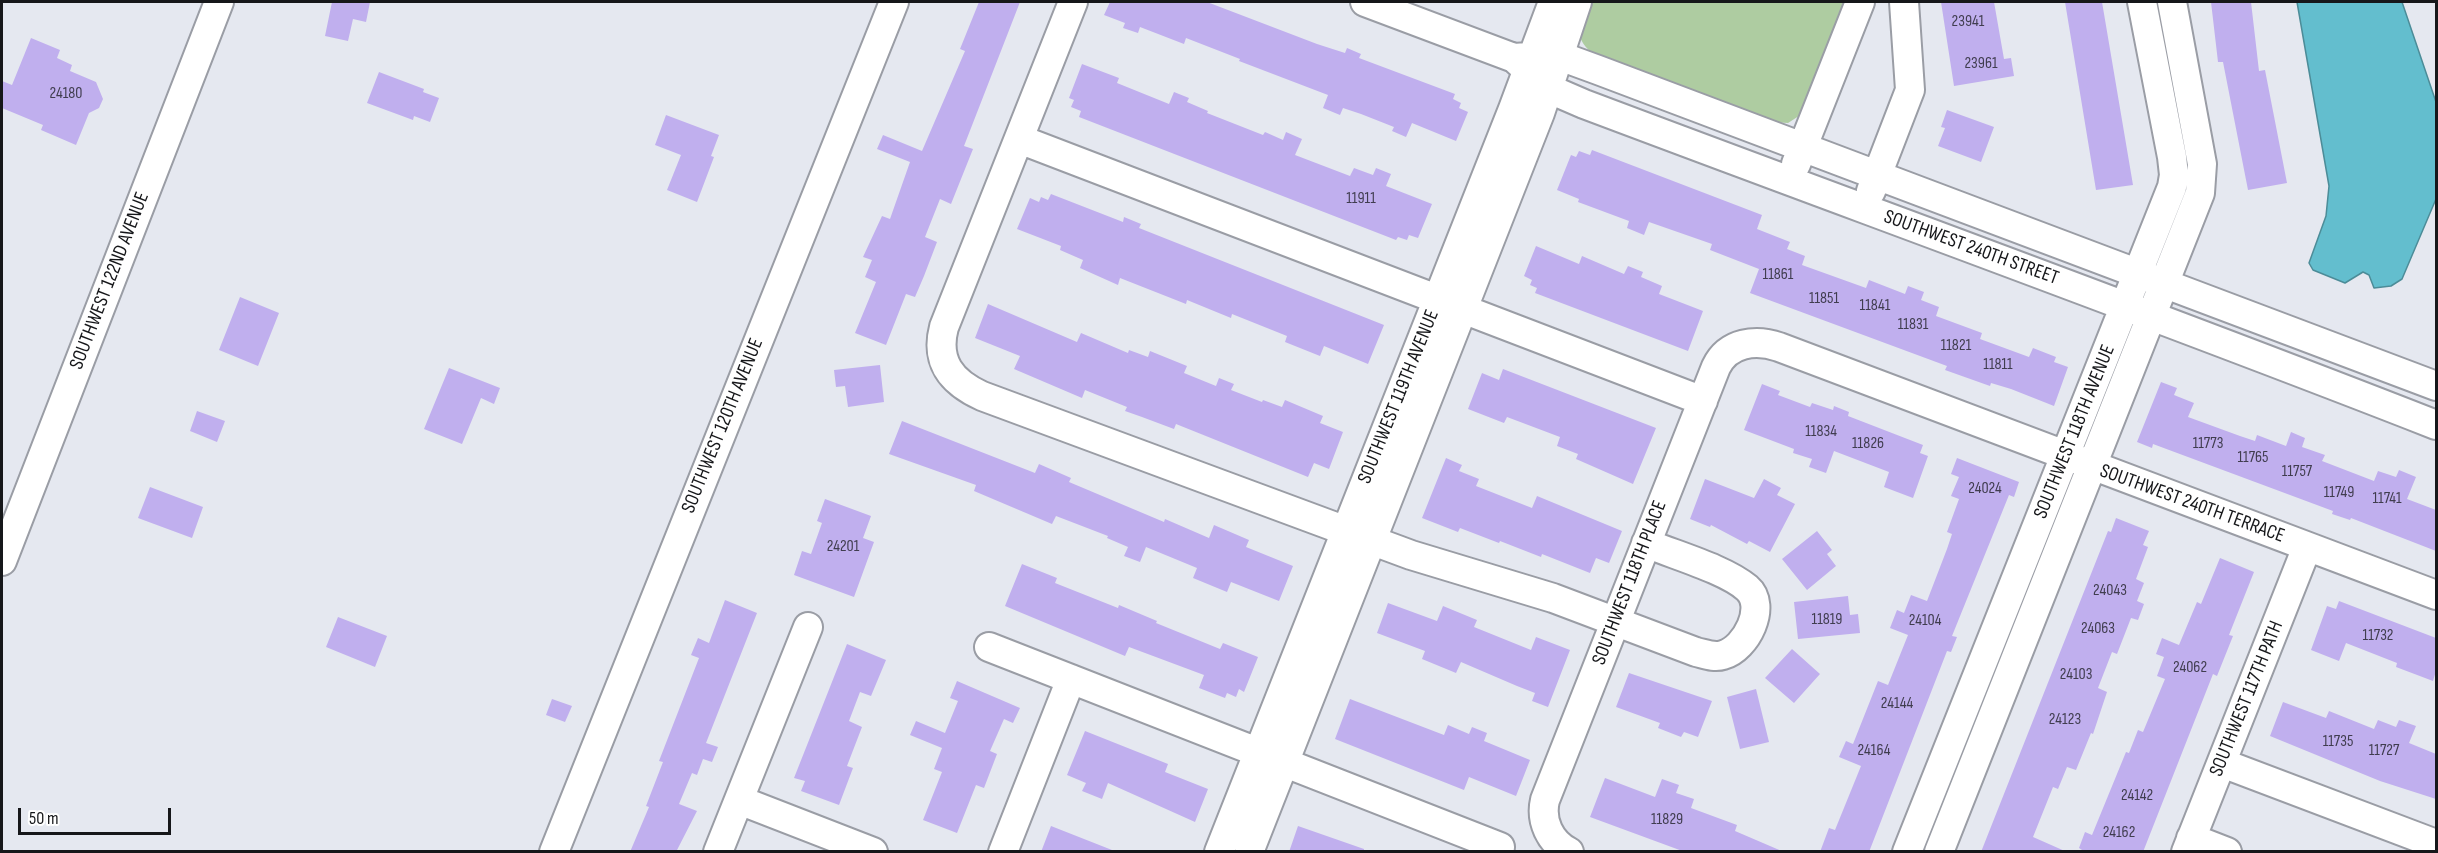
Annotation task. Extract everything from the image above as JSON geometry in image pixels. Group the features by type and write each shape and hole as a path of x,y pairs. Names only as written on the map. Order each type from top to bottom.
{"street":[{"name":"SOUTHWEST 122ND AVENUE","path":"2,561 219,2"},
{"name":"SOUTHWEST 120TH AVENUE","path":"554,852 894,2"},
{"path":"1073,2 944,327 941,356 950,374 962,386 982,396 1425,561 1552,598 1716,657 1737,647 1753,620 1756,607 1753,596 1740,583 1646,543"},
{"name":"SOUTHWEST 240TH STREET","path":"1365,2 1535,66 1790,181 2126,304 2436,425"},
{"name":"SOUTHWEST 119TH AVENUE","path":"1219,852 1242,792 1271,759 1450,306 1535,66 1552,2"},
{"name":"SOUTHWEST 119TH AVENUE","path":"1535,66 1577,2"},
{"path":"1790,181 1860,2"},
{"path":"1863,209 1910,90 1904,2"},
{"name":"SOUTHWEST 118TH AVENUE","path":"1907,852 2139,272 2174,175 2142,2"},
{"name":"SOUTHWEST 118TH AVENUE","path":"1939,852 2200,194 2203,180 2200,153 2172,2"},
{"name":"SOUTHWEST 240TH STREET","path":"1535,66 1802,147 2139,272 2436,386"},
{"path":"1019,139 1703,401"},
{"name":"SOUTHWEST 240TH TERRACE","path":"1745,344 1764,342 1779,347 2436,595"},
{"name":"SOUTHWEST 118TH PLACE","path":"1560,844 1543,813 1545,800 1703,401 1722,358 1745,344"},
{"name":"SOUTHWEST 117TH PATH","path":"2189,845 2307,547"},
{"path":"718,852 808,627"},
{"path":"989,647 1500,847"},
{"path":"1003,852 1071,679"},
{"path":"1249,852 1271,759"},
{"path":"2222,763 2436,844"},
{"path":"739,800 873,852"},
{"path":"2189,845 2227,852"}],"green space":[{"path":"1584,2 1847,2 1802,114 1788,123 1773,122 1592,53 1582,41 1579,30"}],"water":[{"path":"2297,2 2402,2 2436,102 2436,199 2402,279 2391,286 2374,288 2369,275 2363,272 2345,283 2313,270 2309,263 2326,216 2329,186"}],"building":[{"path":"332,2 370,2 366,22 353,19 348,41 325,36"},
{"path":"979,2 1020,2 964,146 973,149 951,204 940,199 925,237 937,242 924,276 915,297 906,294 886,345 855,333 876,282 865,277 872,260 863,257 882,216 890,219 910,162 877,149 883,135 922,151 965,51 960,49"},
{"path":"1110,2 1207,2 1317,44 1345,53 1347,48 1361,54 1359,58 1455,94 1453,99 1461,103 1459,108 1468,112 1456,141 1412,123 1406,137 1392,131 1394,127 1361,114 1343,108 1340,115 1323,108 1328,95 1186,38 1184,44 1140,27 1138,33 1123,28 1125,23 1104,15"},
{"path":"1941,2 1994,2 2004,59 2011,58 2014,76 1954,86"},
{"path":"2065,2 2102,2 2133,185 2096,190"},
{"path":"2211,2 2251,2 2259,71 2265,70 2287,183 2248,190 2223,62 2218,62"},
{"path":"31,38 60,50 57,58 72,65 70,71 96,82 103,99 99,108 89,113 76,145 41,130 43,125 2,108 2,81 12,85"},
{"path":"1082,64 1119,78 1117,83 1169,104 1174,92 1189,98 1187,102 1208,111 1207,113 1263,135 1265,132 1283,140 1286,132 1302,139 1295,155 1350,176 1354,168 1373,175 1376,168 1391,174 1386,186 1432,204 1418,238 1409,235 1407,240 1398,237 1396,240 1079,117 1081,111 1071,107 1074,100 1069,98"},
{"path":"379,72 424,89 423,92 439,98 430,122 414,116 413,120 367,103"},
{"path":"1947,110 1994,127 1981,162 1938,146 1945,128 1941,127"},
{"path":"666,115 719,135 711,156 714,157 697,202 667,190 681,155 655,145"},
{"path":"1592,150 1762,215 1757,229 1790,242 1787,249 1805,256 1802,265 1866,288 1869,280 1905,294 1908,286 1924,292 1921,300 1939,307 1936,316 1982,333 1980,339 2029,357 2033,348 2056,357 2054,362 2068,367 2054,406 2011,389 1991,383 1990,386 1945,370 1947,366 1750,293 1759,269 1710,250 1712,244 1649,222 1644,235 1627,228 1629,221 1578,202 1579,199 1557,190 1571,155 1576,157 1579,151 1590,155"},
{"path":"1051,194 1123,222 1124,217 1141,224 1139,228 1384,325 1368,364 1324,346 1320,356 1285,342 1287,336 1232,314 1231,318 1187,300 1186,304 1120,278 1118,285 1080,268 1083,260 1060,250 1061,246 1017,229 1030,198 1039,202 1041,197 1048,200"},
{"path":"1536,246 1579,264 1582,256 1624,274 1628,266 1643,272 1641,277 1662,286 1659,294 1703,311 1688,351 1535,293 1537,288 1530,285 1532,280 1524,276"},
{"path":"240,297 279,313 258,366 219,350"},
{"path":"988,304 1077,342 1081,333 1128,353 1129,350 1148,357 1150,351 1187,366 1184,373 1216,386 1219,378 1234,384 1231,390 1262,402 1263,400 1282,407 1285,400 1323,416 1320,423 1343,432 1329,469 1314,463 1308,477 1176,424 1174,429 1125,411 1127,407 1085,390 1082,398 1014,369 1020,356 975,338"},
{"path":"880,365 884,402 848,407 845,386 836,387 834,370"},
{"path":"449,368 500,388 494,404 481,398 462,444 424,429"},
{"path":"1503,369 1656,428 1633,484 1576,459 1578,454 1557,446 1560,437 1507,417 1504,423 1468,409 1482,373 1499,380"},
{"path":"2161,382 2177,388 2174,395 2194,403 2188,417 2255,441 2257,435 2286,446 2291,432 2305,438 2302,447 2325,455 2322,461 2374,481 2378,471 2396,477 2399,470 2416,477 2407,499 2436,510 2436,551 2351,518 2350,520 2332,514 2333,511 2153,444 2152,448 2137,442"},
{"path":"1762,384 1780,391 1778,395 1810,407 1812,403 1833,410 1834,406 1849,412 1848,416 1923,445 1920,453 1928,456 1913,498 1884,487 1889,472 1834,451 1826,473 1809,467 1812,459 1793,453 1794,449 1744,430"},
{"path":"197,411 225,421 217,442 190,431"},
{"path":"902,421 1035,473 1039,464 1071,478 1069,482 1164,522 1165,519 1209,538 1214,525 1249,540 1246,547 1293,566 1279,601 1231,582 1227,592 1193,578 1197,568 1146,547 1140,562 1124,556 1128,547 1107,538 1108,536 1056,516 1052,524 974,491 976,485 889,454"},
{"path":"1446,458 1462,465 1459,471 1479,479 1476,486 1532,508 1537,496 1622,531 1609,563 1596,558 1590,573 1542,554 1541,557 1500,541 1499,543 1460,528 1458,532 1422,518"},
{"path":"1957,458 2019,482 2014,497 2009,495 1952,636 1957,637 1951,652 1947,651 1869,852 1820,852 1829,828 1835,830 1861,766 1839,757 1846,741 1853,744 1878,681 1888,685 1908,635 1890,628 1897,610 1904,613 1911,595 1927,601 1947,549 1952,534 1947,532 1959,499 1951,496 1959,477 1951,474"},
{"path":"1705,479 1754,498 1764,479 1781,488 1777,495 1795,504 1770,552 1749,541 1747,544 1711,525 1710,527 1690,519"},
{"path":"150,487 203,507 192,538 138,518"},
{"path":"825,499 871,516 863,538 874,542 854,597 794,575 802,551 811,554 822,523 817,521"},
{"path":"2116,518 2149,531 2143,545 2148,547 2136,579 2144,583 2137,601 2144,604 2138,620 2131,618 2117,654 2112,652 2098,688 2107,692 2093,734 2091,733 2076,770 2067,767 2058,789 2053,787 2033,837 2067,852 1981,852 2108,531 2111,532"},
{"path":"1817,531 1832,550 1827,554 1836,566 1807,590 1782,559"},
{"path":"2220,558 2254,572 2229,635 2233,636 2217,676 2213,674 2143,852 2085,852 2079,848 2085,832 2092,835 2126,752 2129,753 2138,730 2143,732 2165,679 2157,676 2164,657 2156,654 2162,638 2179,645 2197,602 2201,604"},
{"path":"1022,564 1057,578 1055,583 1118,608 1119,605 1220,649 1223,643 1258,657 1244,692 1239,689 1236,697 1227,693 1225,698 1199,688 1204,675 1129,647 1125,656 1005,606"},
{"path":"1848,596 1850,615 1858,614 1860,633 1798,639 1794,602"},
{"path":"725,600 757,613 706,743 718,747 712,762 703,759 697,775 692,773 679,804 697,811 676,852 630,852 649,807 646,806 663,762 659,761 699,658 691,655 698,638 709,643"},
{"path":"2339,601 2436,638 2436,671 2433,681 2396,667 2397,663 2346,643 2339,661 2311,650 2327,606 2336,609"},
{"path":"1388,603 1437,621 1443,606 1477,620 1474,627 1531,650 1536,637 1570,650 1548,707 1532,701 1535,693 1461,662 1456,673 1422,659 1425,651 1377,633"},
{"path":"338,617 387,636 375,667 326,647"},
{"path":"847,644 886,660 871,696 860,692 849,721 862,727 847,766 853,768 839,805 801,791 805,781 794,778"},
{"path":"1792,649 1820,674 1794,703 1765,678"},
{"path":"1629,673 1712,701 1698,737 1684,732 1681,737 1658,728 1660,723 1616,707"},
{"path":"957,681 1020,708 1013,723 1004,719 990,751 997,754 984,788 976,785 957,833 923,820 942,772 934,769 942,748 910,735 916,721 945,733 958,701 950,698"},
{"path":"1756,689 1769,742 1740,749 1727,697"},
{"path":"552,699 572,706 565,722 546,715"},
{"path":"1350,699 1444,735 1448,725 1469,734 1472,727 1487,733 1484,741 1530,760 1516,796 1469,777 1464,790 1335,739"},
{"path":"2283,702 2326,718 2329,711 2374,729 2378,720 2396,727 2399,720 2416,726 2409,743 2436,754 2436,799 2380,781 2270,736"},
{"path":"1085,731 1168,764 1165,772 1208,789 1195,822 1108,783 1102,799 1082,791 1086,783 1067,775"},
{"path":"1605,778 1655,797 1662,779 1679,785 1676,793 1694,799 1691,808 1737,825 1735,831 1784,852 1685,852 1590,817"},
{"path":"1051,826 1112,850 1112,852 1041,852"},
{"path":"1298,826 1364,849 1364,852 1289,852"}]}
